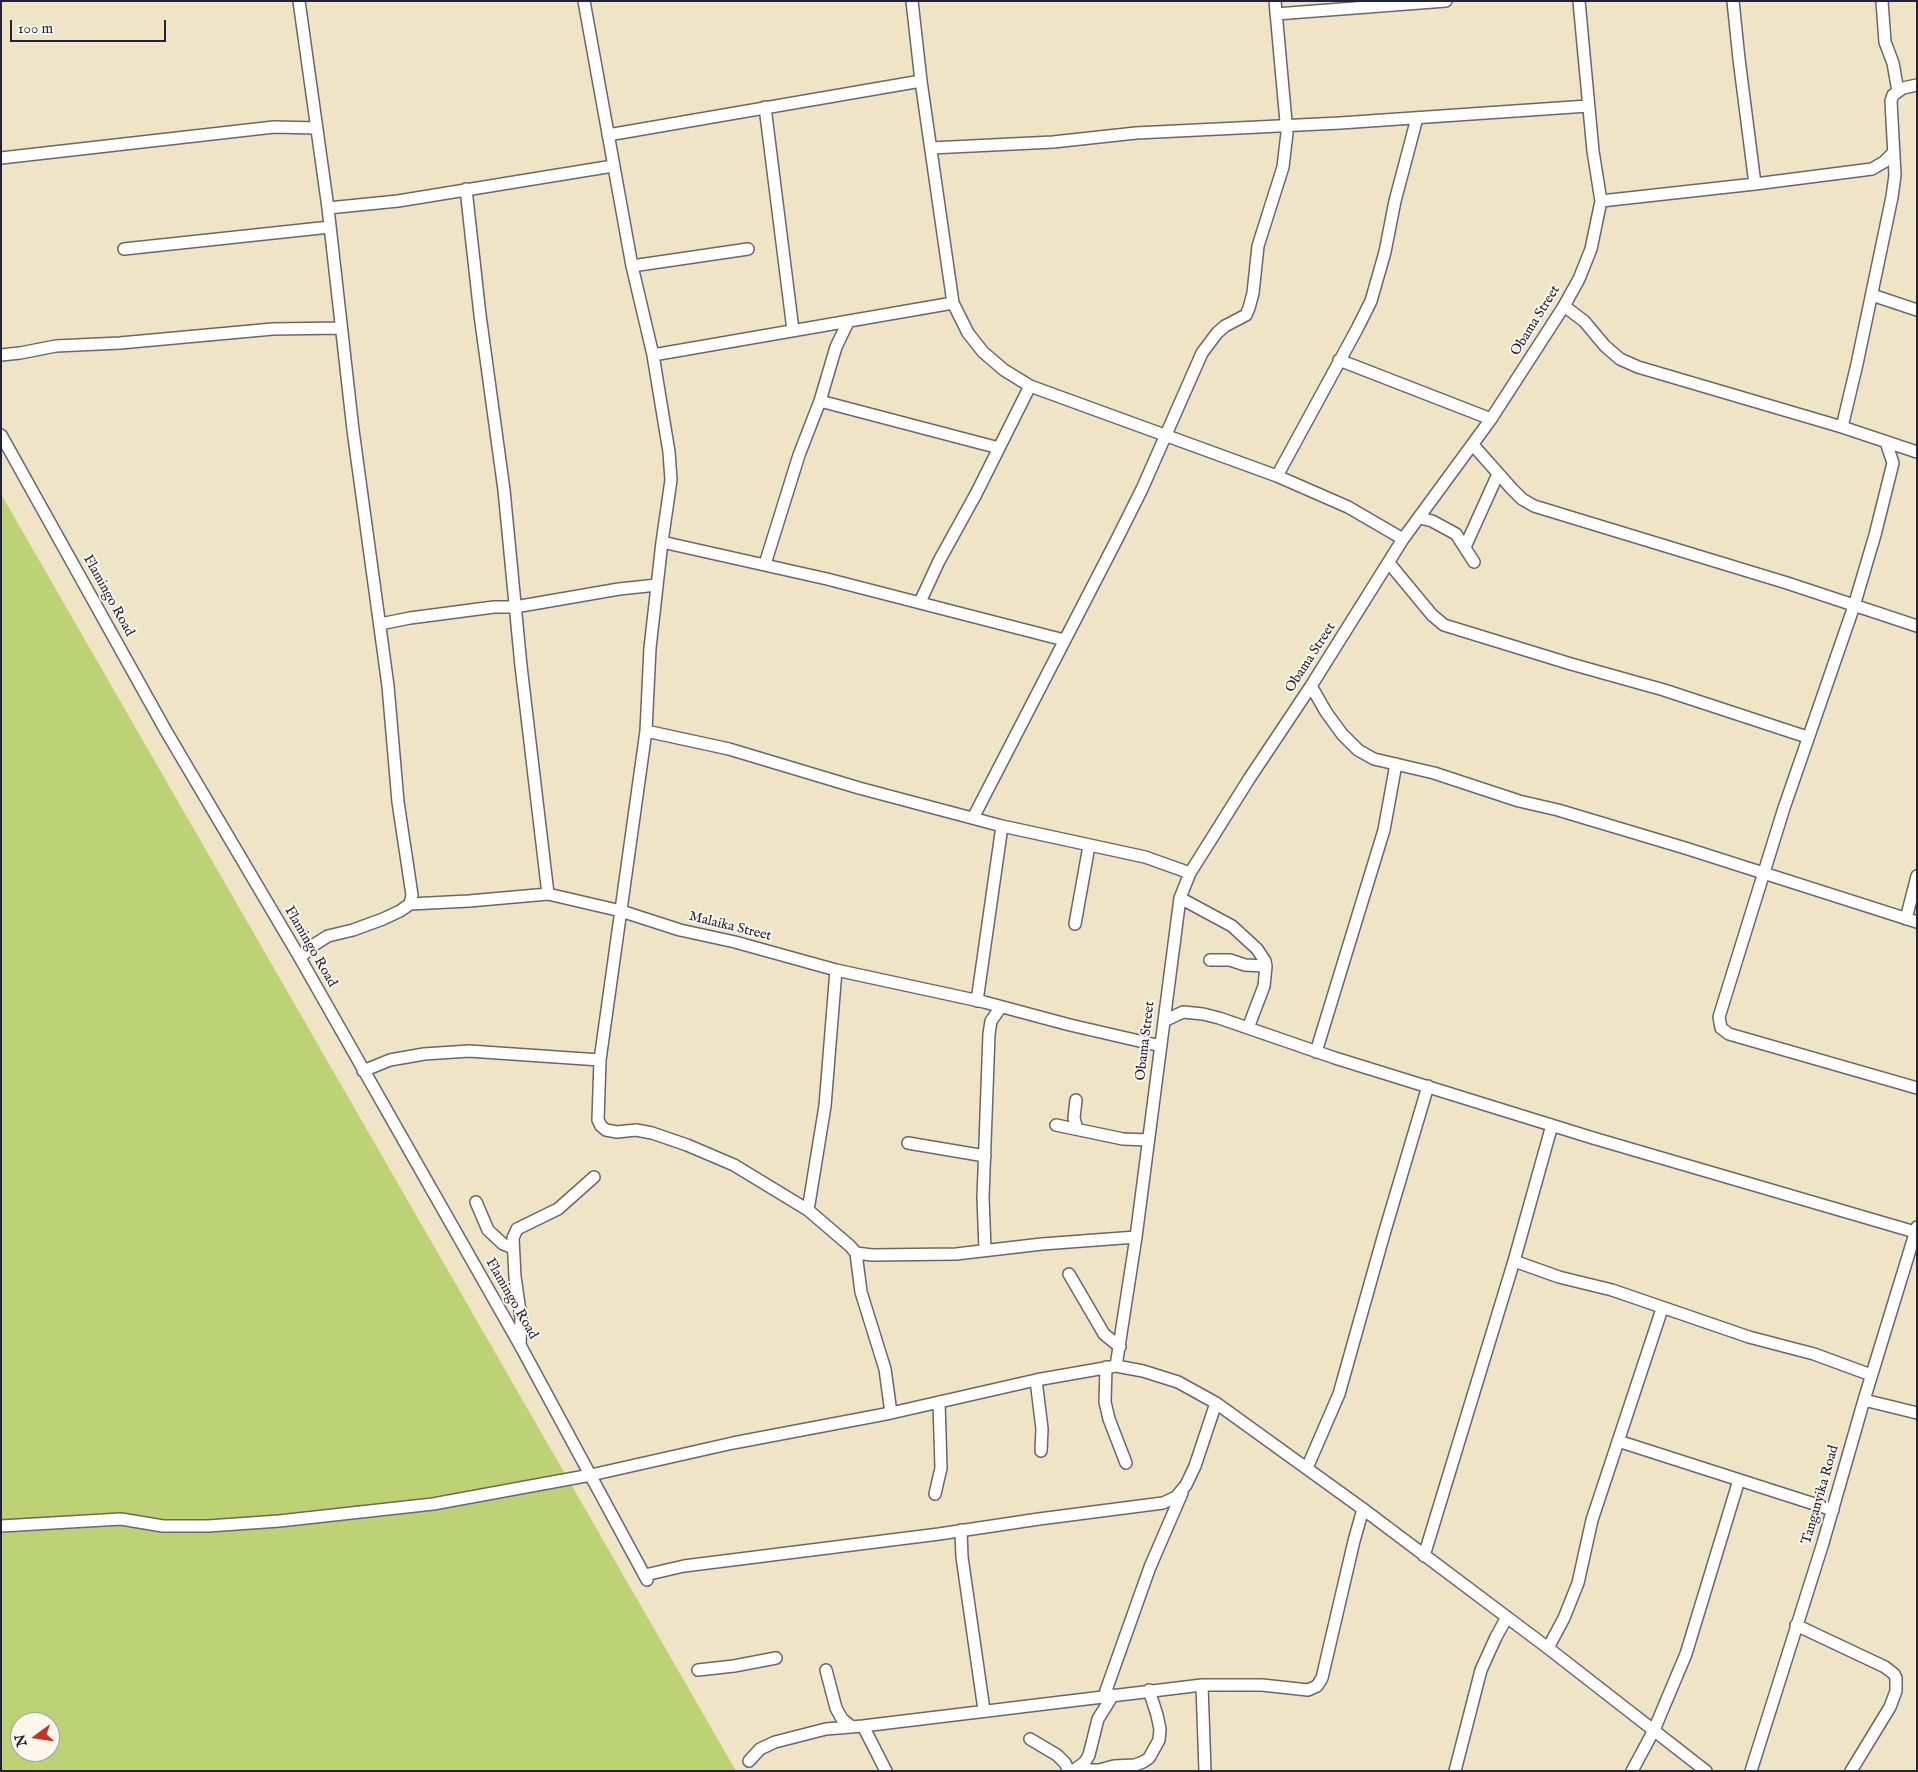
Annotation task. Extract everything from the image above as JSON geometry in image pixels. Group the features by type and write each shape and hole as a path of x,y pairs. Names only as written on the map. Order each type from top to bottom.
{"street":[{"path":"300,1 328,208 353,430 388,686 398,802 412,896 410,904"},
{"path":"584,1 632,266 653,355 669,452 671,480 650,648 646,731 600,1060 598,1120 606,1130 644,1132 687,1145 734,1165 808,1210 842,1238 856,1253 861,1292 885,1369 891,1414"},
{"path":"912,1 921,81 953,303 968,333 983,352 1004,370 1030,386 1278,476 1348,507 1403,539"},
{"path":"973,818 1116,541 1202,353 1217,333 1246,314 1249,308 1253,293 1258,246 1283,168 1287,125 1275,1"},
{"path":"1276,14 1446,1"},
{"name":"Obama Street","path":"1126,1463 1109,1419 1106,1402 1111,1367 1120,1347 1180,898 1190,873 1403,539 1491,419 1564,306 1579,279 1591,249 1601,201 1588,106 1579,1"},
{"path":"1733,1 1755,184"},
{"path":"1882,1 1886,42 1893,64 1898,91"},
{"path":"608,135 921,81"},
{"path":"1842,427 1892,197 1895,175 1891,101 1893,95 1902,88 1917,85"},
{"path":"931,148 1053,142 1136,133 1417,118 1588,106"},
{"path":"765,107 793,330"},
{"path":"1278,476 1371,301 1385,252 1395,200 1417,118"},
{"path":"1,158 274,127 316,128"},
{"path":"1601,201 1872,169 1884,162 1894,152"},
{"path":"328,208 398,201 613,166"},
{"path":"466,189 480,315 504,490 515,607 548,894"},
{"path":"124,249 330,226"},
{"path":"632,266 748,249"},
{"path":"1872,295 1917,310"},
{"path":"653,355 953,303"},
{"path":"1564,306 1584,321 1606,346 1620,358 1638,368 1842,427 1917,452"},
{"path":"765,564 799,454 820,401 836,347 848,322"},
{"path":"1,355 56,346 273,329 341,328"},
{"path":"1339,360 1491,419"},
{"path":"920,602 939,560 1030,386"},
{"path":"820,401 998,448"},
{"name":"Flamingo Road","path":"1,435 166,731 300,958 520,1344 646,1578 684,1566 961,1530"},
{"path":"1886,442 1893,463 1875,535 1854,606 1807,737 1719,1017 1721,1028 1729,1034 1917,1088"},
{"path":"1473,445 1522,499 1534,506 1787,583 1917,626"},
{"path":"1465,547 1498,474"},
{"path":"1420,518 1432,521 1456,534 1474,562"},
{"path":"662,542 765,564 1064,640"},
{"path":"1389,563 1432,615 1444,625 1664,690 1807,737"},
{"path":"380,624 410,618 494,607 515,607 619,589 657,585"},
{"path":"1311,686 1326,712 1342,734 1358,750 1374,759 1434,774 1519,801 1558,810 1912,920 1917,876"},
{"path":"646,731 729,749 867,790 1002,826 1145,857 1190,873"},
{"path":"1316,1052 1384,830 1396,764"},
{"path":"991,1021 980,1002 1002,826"},
{"path":"1075,924 1089,846"},
{"name":"Malaika Street","path":"300,958 312,946 328,936 353,930 383,919 410,904 548,894 620,910 680,930 735,942 836,970 980,1002 1161,1046"},
{"path":"1180,898 1232,926 1257,949 1266,966 1264,986 1248,1028"},
{"path":"1210,960 1230,960 1245,965 1266,966"},
{"path":"808,1210 825,1106 836,970"},
{"path":"1166,997 1183,1012"},
{"path":"985,1249 983,1198 989,1034 991,1021 1001,1007"},
{"path":"1164,1021 1183,1012 1203,1014 1316,1052 1552,1125 1835,1210 1916,1229"},
{"path":"363,1071 390,1060 469,1052 600,1060"},
{"path":"1307,1468 1339,1394 1428,1086"},
{"path":"1076,1100 1074,1118 1077,1129"},
{"path":"1056,1125 1123,1139 1148,1140"},
{"path":"1424,1556 1514,1261 1552,1125"},
{"path":"908,1143 985,1156"},
{"path":"520,1344 521,1318 513,1238 517,1229 558,1209 594,1177"},
{"path":"476,1202 488,1230 503,1244 513,1248"},
{"name":"Tanganyika Road","path":"1751,1771 1916,1229"},
{"path":"856,1253 872,1255 956,1254 985,1249 1136,1237"},
{"path":"1514,1261 1574,1281 1612,1290 1662,1309 1749,1337 1814,1354 1871,1375"},
{"path":"1069,1274 1104,1334 1120,1347"},
{"path":"1548,1648 1564,1618 1578,1583 1592,1520 1662,1309"},
{"path":"1,1526 121,1519 163,1526 208,1526 279,1521 433,1504 591,1475 733,1443 891,1414 1036,1380 1111,1367 1143,1371 1178,1382 1216,1403 1363,1509 1507,1617 1706,1771"},
{"path":"1036,1380 1042,1429 1041,1451"},
{"path":"1864,1400 1917,1413"},
{"path":"935,1494 941,1468 939,1402"},
{"path":"1074,1769 1088,1755 1098,1719 1109,1695 1150,1567 1195,1466 1216,1403"},
{"path":"1618,1441 1832,1510"},
{"path":"1632,1771 1654,1730 1686,1654 1739,1480"},
{"path":"984,1710 962,1557 961,1530 1163,1503 1176,1497 1183,1491"},
{"path":"749,1761 760,1749 788,1737 826,1729 1202,1685 1262,1686 1308,1690 1317,1686 1322,1678 1363,1509"},
{"path":"1455,1771 1481,1670 1507,1617"},
{"path":"1796,1625 1885,1667 1892,1671 1896,1678 1896,1691 1890,1706 1851,1771"},
{"path":"698,1670 734,1666 776,1658"},
{"path":"826,1670 836,1708 842,1719 858,1726 886,1771"},
{"path":"1202,1685 1205,1771"},
{"path":"1030,1739 1057,1755 1074,1769 1099,1770 1143,1762 1149,1758 1159,1740 1160,1729 1158,1715 1149,1690"}],"green space":[{"path":"1,494 736,1771 1,1771"}]}
